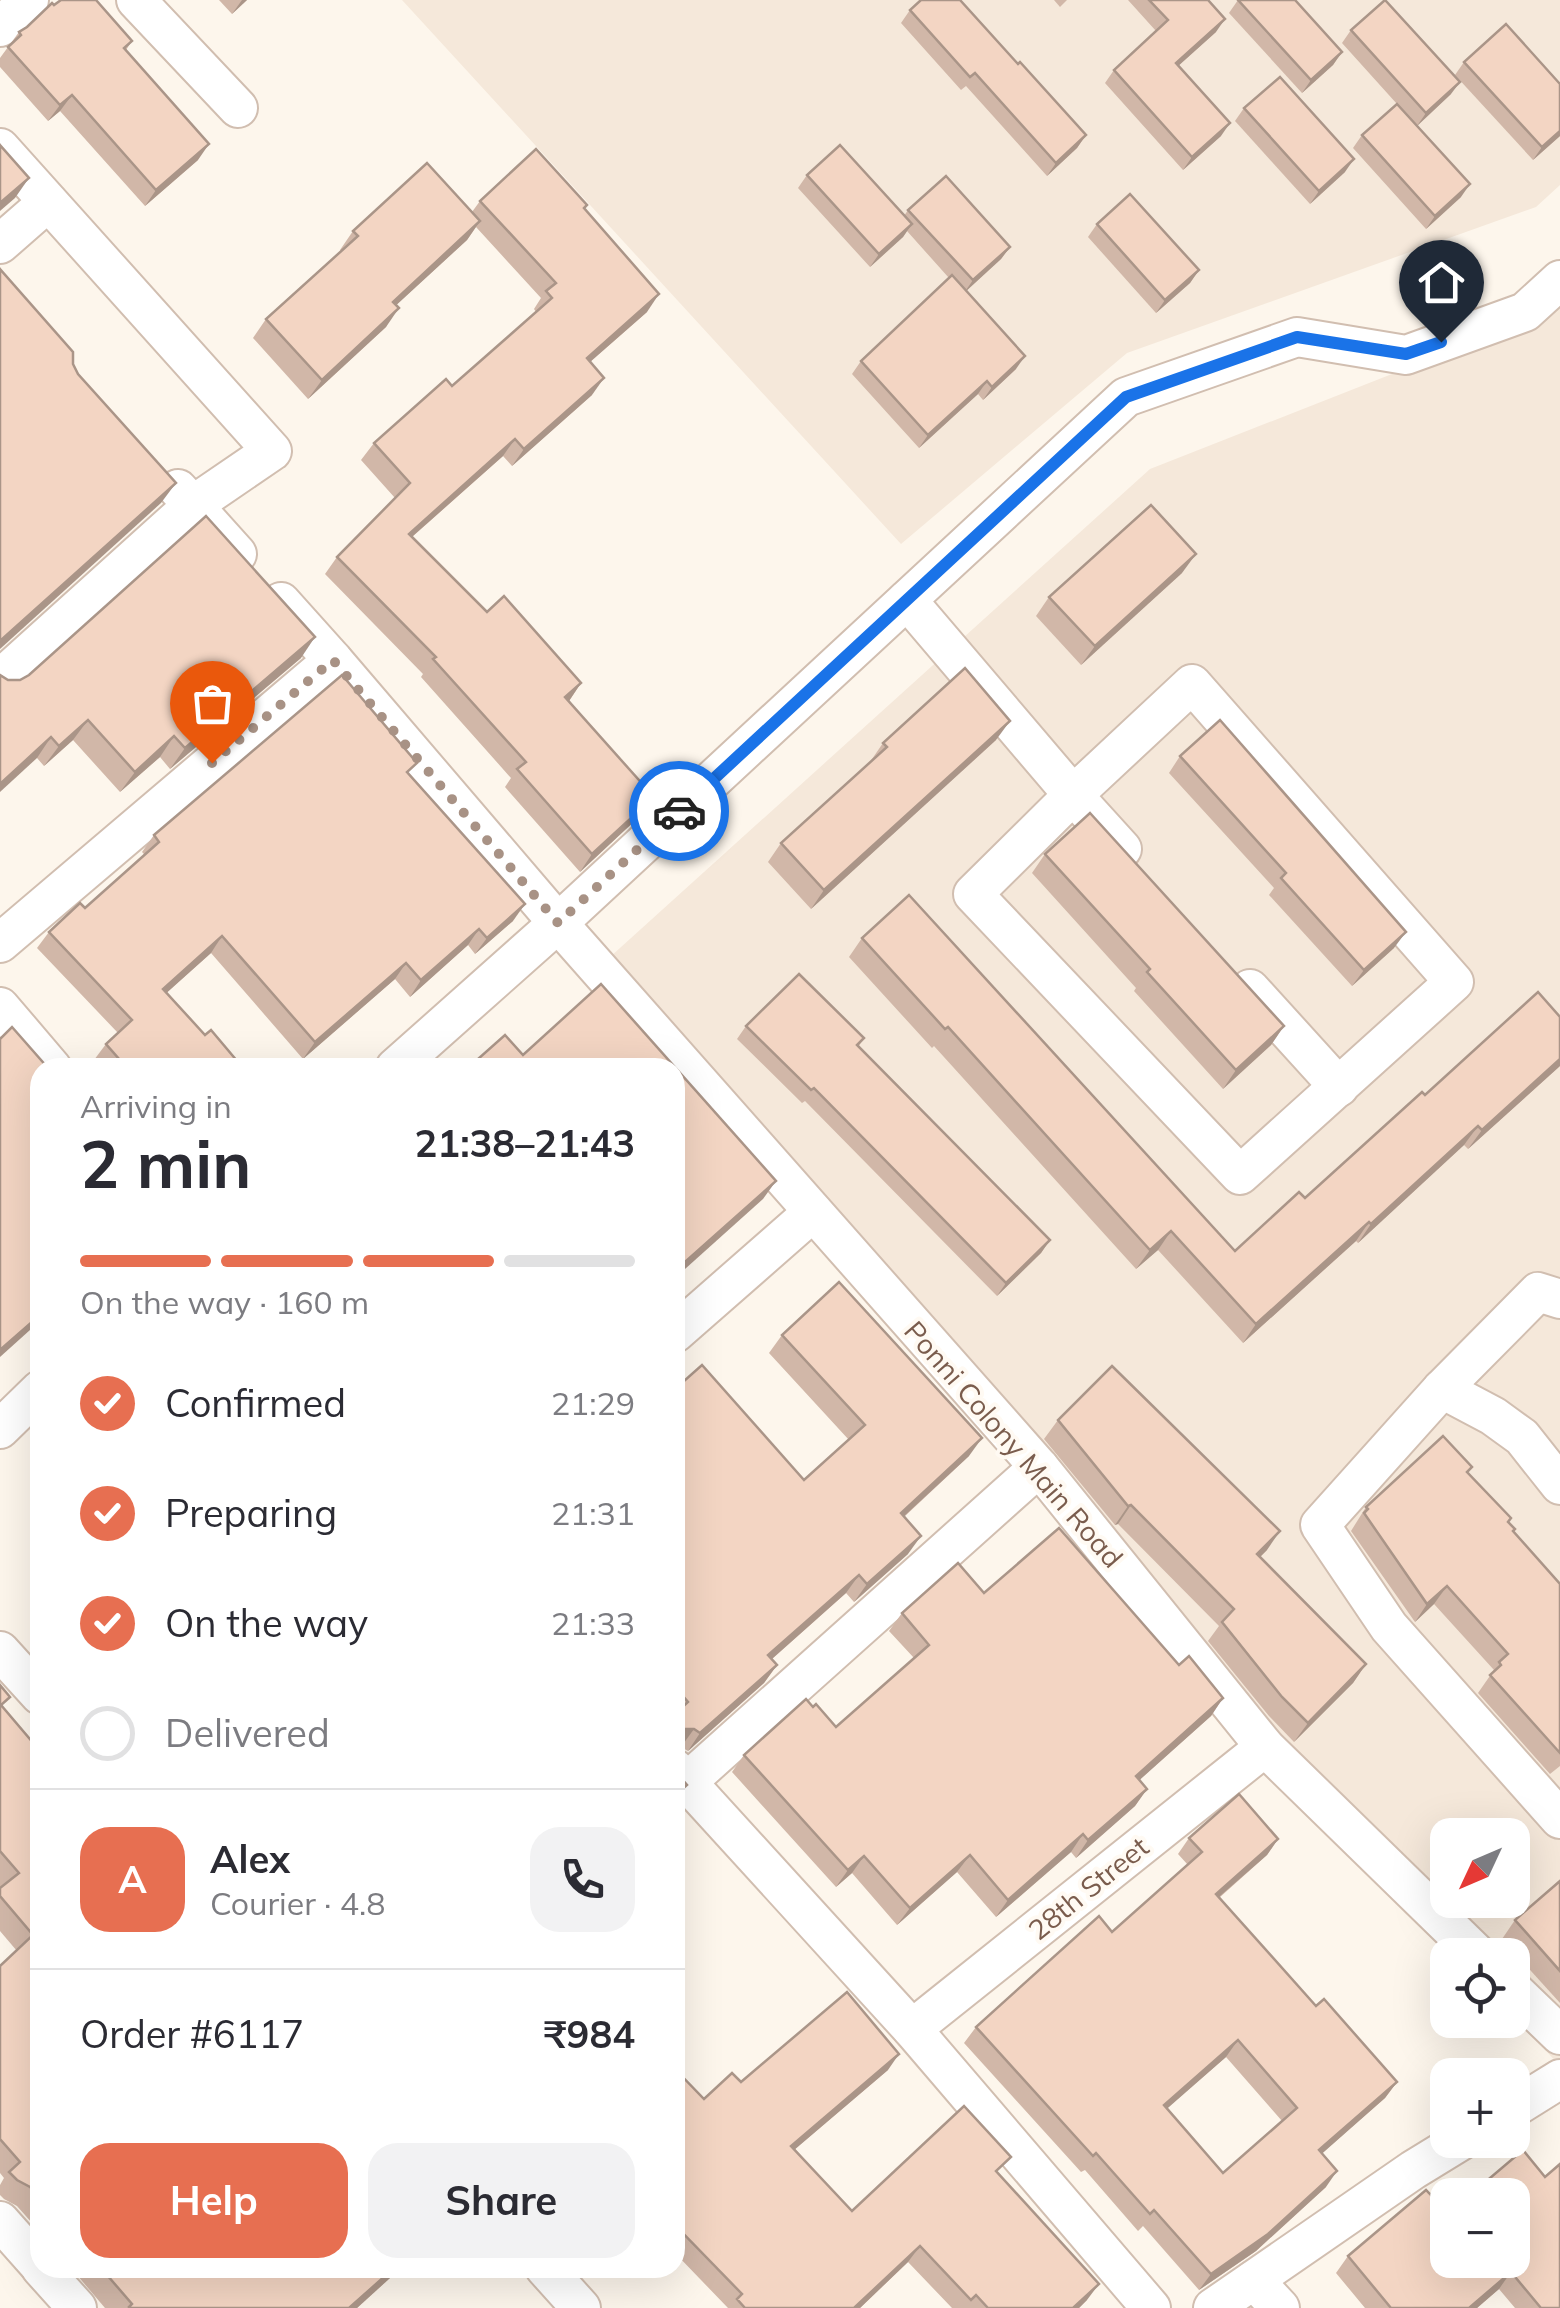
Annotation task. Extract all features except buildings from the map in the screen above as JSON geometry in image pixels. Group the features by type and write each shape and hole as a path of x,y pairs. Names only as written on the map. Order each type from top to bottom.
{"street":[{"path":"0,27 28,0"},
{"path":"136,0 238,108"},
{"path":"0,148 272,450 193,505 0,679"},
{"path":"0,244 48,202"},
{"path":"406,1058 558,923 1126,397 1297,337 1406,354 1526,312 1560,280"},
{"name":"Ponni Colony Main Road","path":"155,463 333,660 677,1058"},
{"path":"906,600 1139,868"},
{"path":"0,943 333,660"},
{"path":"1192,684 1454,982 1240,1175 973,894 1073,794 1192,684"},
{"path":"1232,970 1339,1087"},
{"path":"0,1007 43,1058"},
{"name":"Ponni Colony Main Road","path":"685,1067 1039,1467 1265,1747 1461,1938"},
{"path":"685,1323 813,1212"},
{"path":"1560,1299 1538,1292 1442,1389 1320,1525 1388,1628 1560,1819"},
{"path":"1442,1389 1493,1416 1522,1438 1560,1485"},
{"path":"0,1429 30,1400"},
{"path":"685,1772 1039,1467"},
{"path":"0,1651 30,1684"},
{"name":"28th Street","path":"912,2029 1265,1747"},
{"path":"685,1779 912,2029 1151,2308"},
{"path":"1530,2006 1560,2035"},
{"path":"1530,2098 1560,2080"},
{"path":"1213,2308 1433,2158"},
{"path":"0,2221 30,2256"},
{"path":"50,2278 77,2308"},
{"path":"554,2278 581,2308"},
{"path":"1254,2280 1280,2308"}],"shaded area":[{"path":"402,0 1560,0 1560,185 1536,207 1127,353 901,544"},
{"path":"1560,308 1560,2066 1530,2033 1530,1938 1443,1938 610,957 1150,469"}],"way so far":[{"path":"212,763 333,660 558,923 679,811"}],"route":[{"path":"679,811 1126,397 1297,337 1406,354 1441,342"}]}
